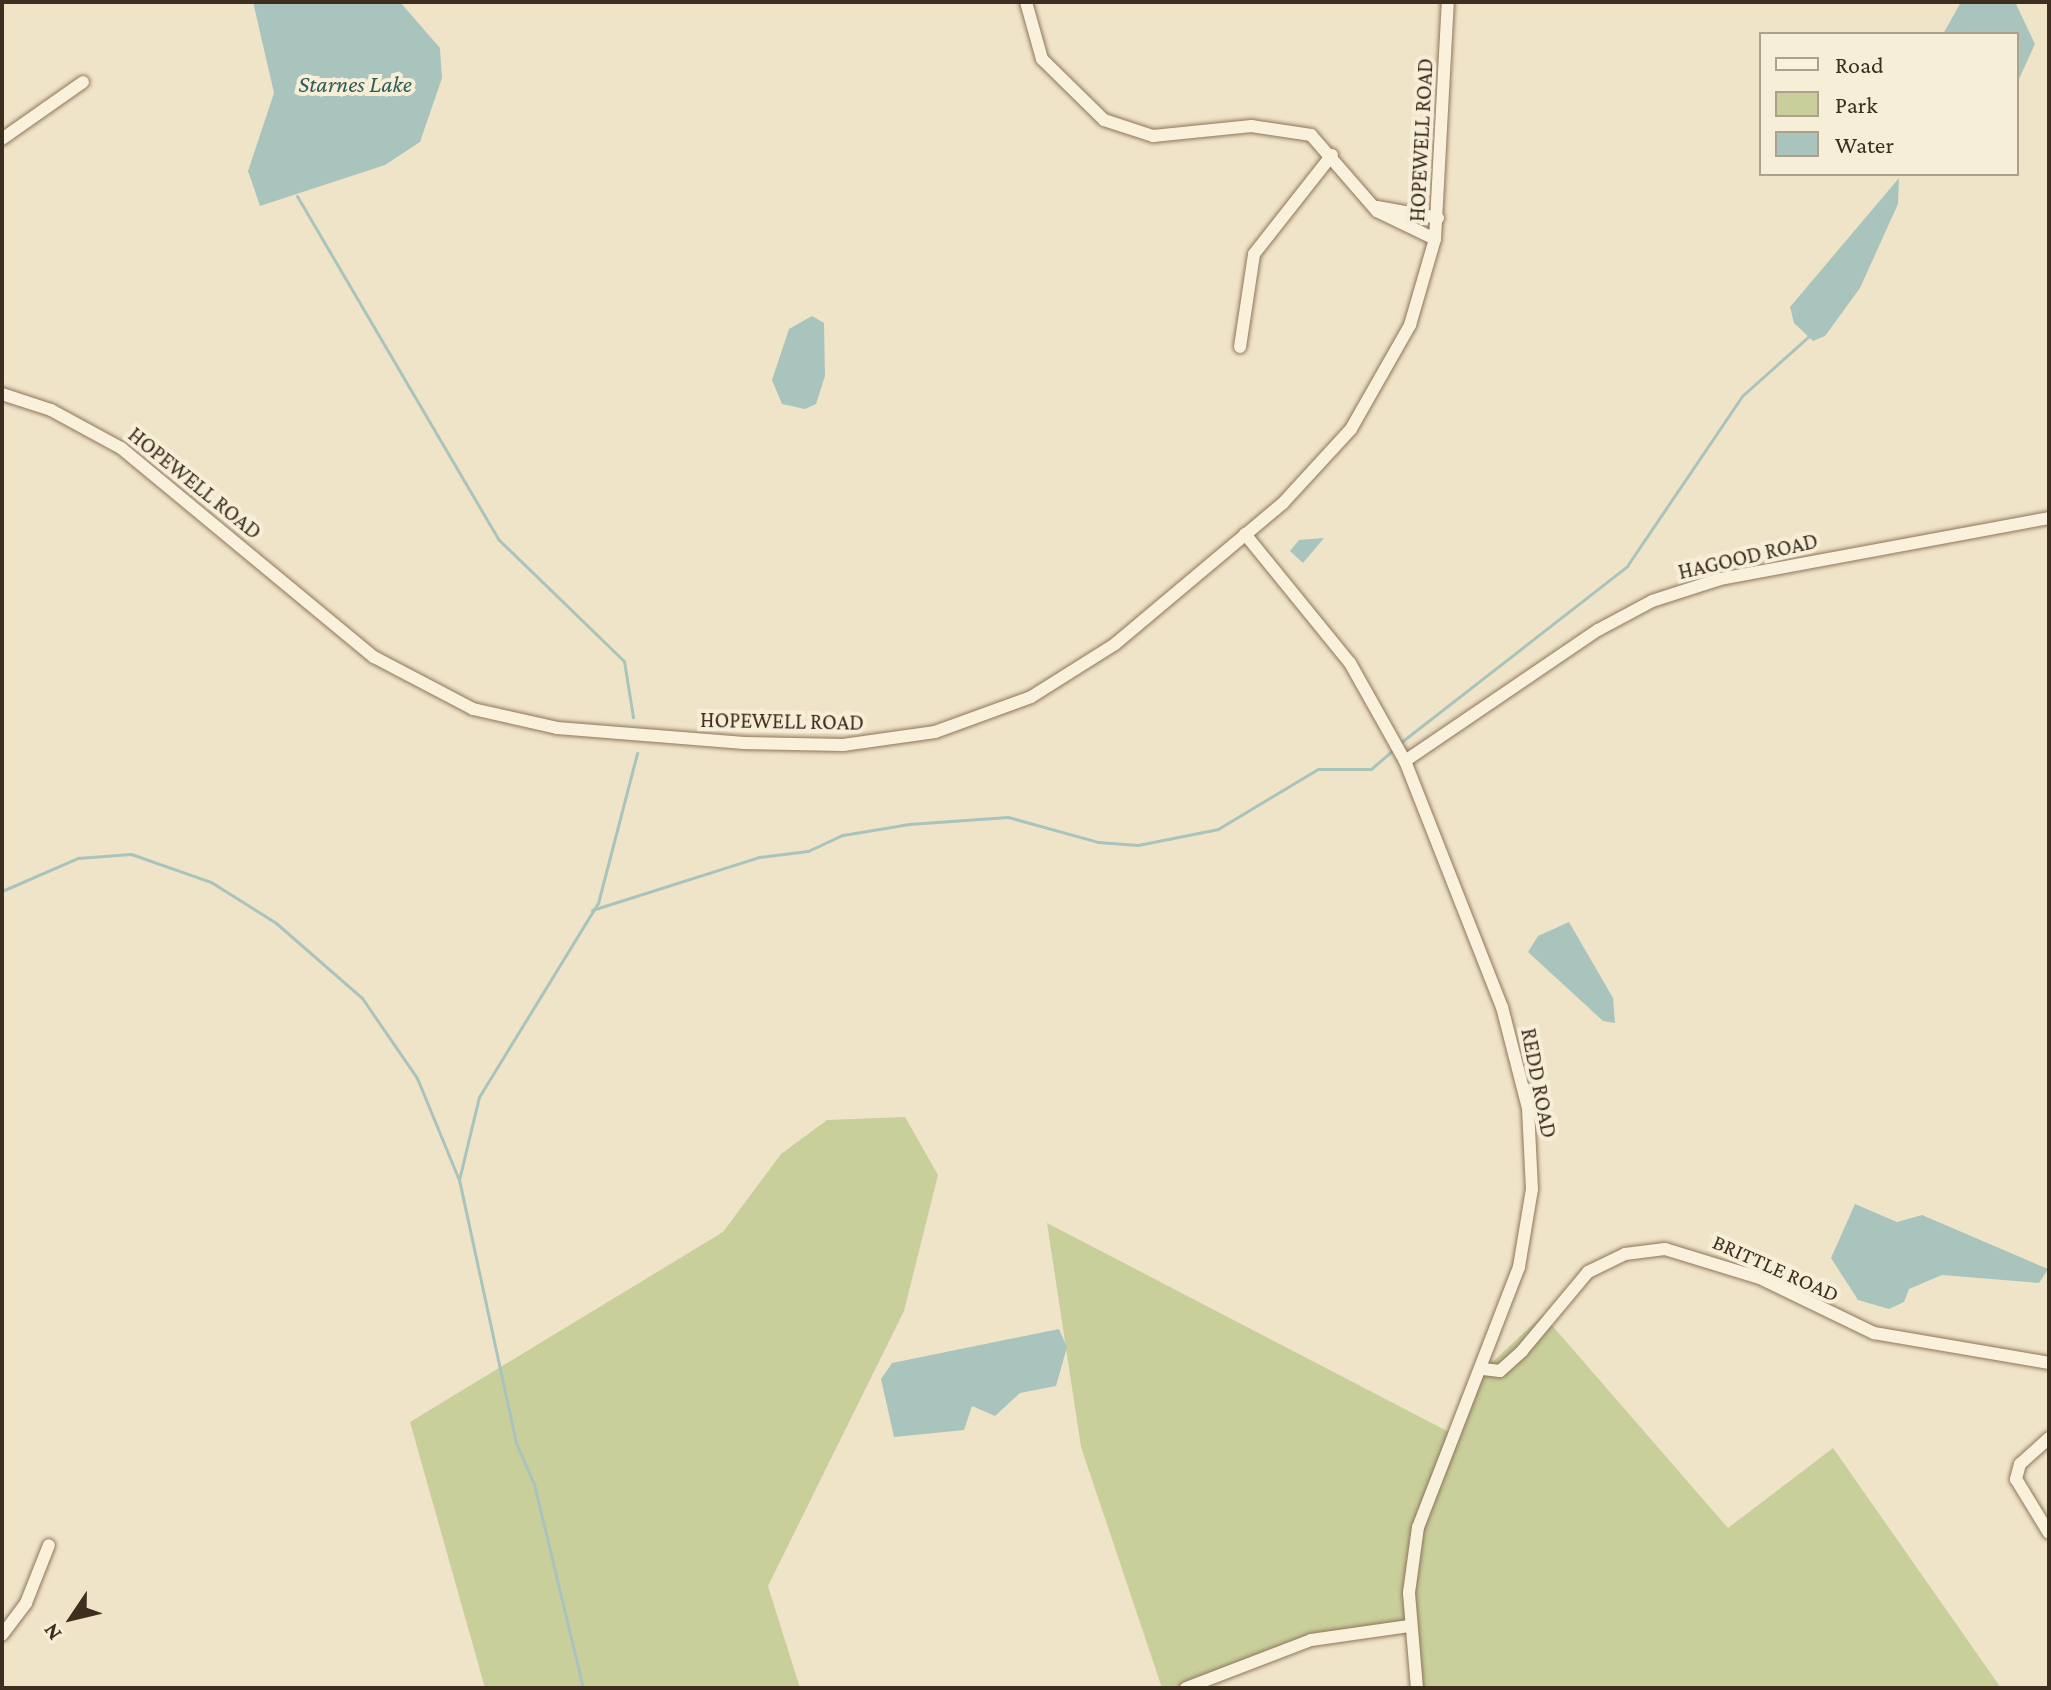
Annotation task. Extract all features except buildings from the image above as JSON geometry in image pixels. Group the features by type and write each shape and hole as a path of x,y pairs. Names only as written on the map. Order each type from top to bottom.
{"street":[{"path":"1026,2 1048,67 1111,124 1153,136 1251,126 1302,132 1332,155 1374,207 1398,227 1435,239"},
{"name":"HOPEWELL ROAD","path":"2,394 51,410 121,448 396,672 473,709 557,728 812,746 935,732 1072,675 1245,534 1332,452 1370,402 1410,325 1435,239 1448,2"},
{"path":"2,139 83,82"},
{"path":"1240,347 1254,254 1332,155"},
{"path":"1374,207 1438,218"},
{"name":"HAGOOD ROAD","path":"1405,761 1652,601 1743,574 2049,518"},
{"name":"REDD ROAD","path":"1245,534 1350,663 1405,761 1502,1007 1528,1108 1527,1227 1483,1369 1427,1494 1409,1626 1417,1688"},
{"name":"BRITTLE ROAD","path":"1483,1369 1500,1371 1522,1351 1588,1272 1625,1254 1665,1249 1760,1278 1874,1333 2049,1363"},
{"path":"2049,1438 2020,1464 2016,1479 2049,1533"},
{"path":"2,1635 26,1603 49,1545"},
{"path":"1195,1686 1311,1640 1409,1626"}],"green space":[{"path":"905,1117 938,1175 904,1311 768,1586 800,1688 485,1688 410,1422 723,1232 781,1154 827,1120"},
{"path":"1047,1223 1449,1432 1485,1369 1543,1315 1728,1528 1833,1448 2001,1688 1419,1688 1411,1627 1290,1649 1202,1688 1162,1688 1081,1447"}],"water":[{"name":"Starnes Lake","path":"253,2 400,2 440,48 442,78 420,142 385,165 260,206 248,171 274,93"},
{"path":"1961,2 2015,2 2035,44 2019,79 2019,32 1944,32"},
{"path":"1899,178 1898,204 1860,288 1825,336 1813,341 1794,323 1790,307"},
{"path":"812,316 824,323 825,376 816,404 805,409 782,404 772,380 789,329"},
{"path":"1324,538 1303,563 1290,551 1299,540"},
{"path":"1569,922 1613,998 1615,1023 1603,1021 1528,952 1538,936"},
{"path":"1855,1204 1897,1222 1922,1215 2048,1269 2039,1283 1942,1275 1909,1289 1904,1302 1889,1309 1858,1300 1831,1258"},
{"path":"1059,1329 1067,1347 1056,1386 1020,1393 995,1416 972,1406 964,1430 894,1437 881,1379 892,1363"}],"waterway":[{"path":"297,196 498,539 624,661 633,717"},
{"path":"1400,743 1627,566 1742,396 1808,337"},
{"path":"592,910 759,857 808,851 843,835 909,824 1008,817 1098,842 1138,845 1218,829 1318,769 1371,769 1394,749"},
{"path":"583,1688 534,1484 516,1443 459,1180 479,1097 598,903 637,753"},
{"path":"2,891 78,858 131,854 211,882 276,923 362,998 417,1078 459,1180"}]}
